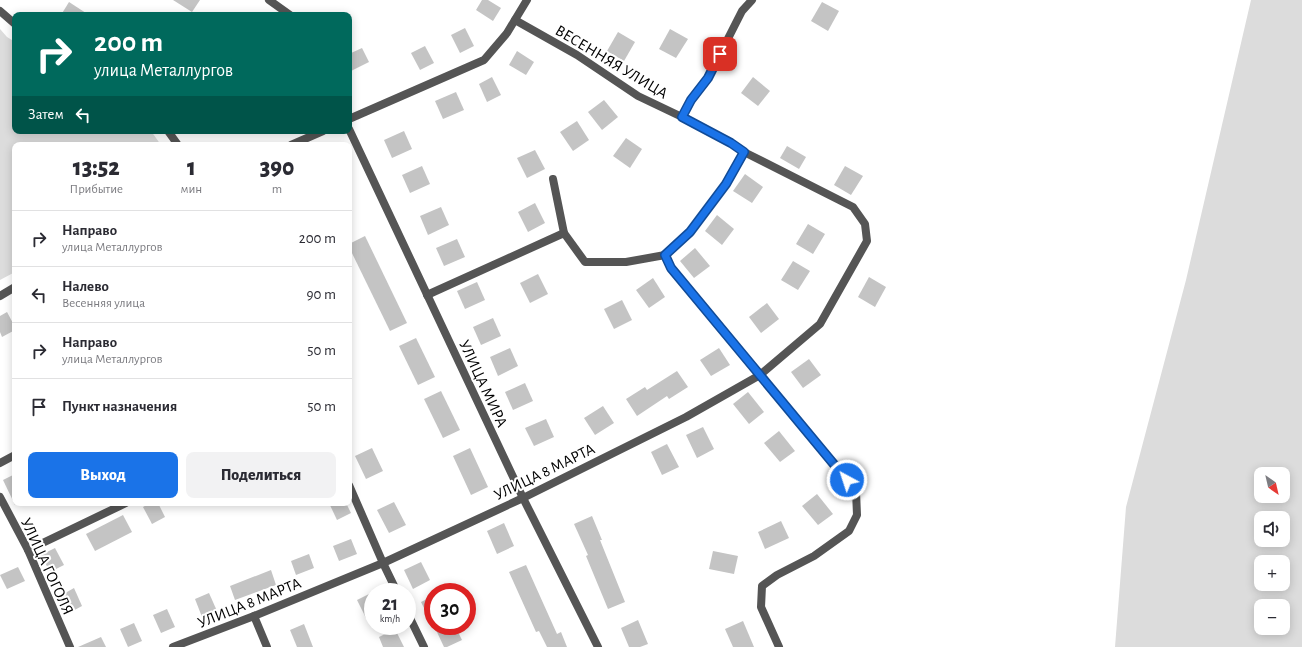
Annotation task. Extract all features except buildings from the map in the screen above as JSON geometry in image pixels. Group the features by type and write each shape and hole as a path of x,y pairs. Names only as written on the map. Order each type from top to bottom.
{"street":[{"path":"269,0 286,12"},
{"path":"352,118 484,60 507,33 528,0"},
{"path":"682,117 691,100 708,78 742,11 752,0"},
{"path":"0,11 12,21"},
{"name":"ВЕСЕННЯЯ УЛИЦА","path":"515,20 577,55 638,96 682,117 731,143 744,152 853,207 865,224 867,241"},
{"path":"298,142 315,134"},
{"name":"УЛИЦА МИРА","path":"351,134 523,498 598,647"},
{"path":"553,179 564,233 585,262 626,262 665,255 694,226 726,184 744,152"},
{"path":"427,295 564,233"},
{"name":"УЛИЦА 8 МАРТА","path":"173,647 254,616 383,563 523,498 686,417 760,375 820,324 867,241"},
{"path":"665,255 671,268 856,491 857,514 849,531 814,556 777,575 762,586 761,607 779,647"},
{"path":"0,296 12,290"},
{"path":"0,463 12,457"},
{"path":"352,492 393,583"},
{"name":"УЛИЦА ГОГОЛЯ","path":"0,497 28,550 70,647"},
{"path":"28,550 120,506"},
{"path":"254,616 267,647"},
{"path":"416,631 424,647"}],"shaded area":[{"path":"1251,0 1302,0 1302,647 1115,647 1126,507 1186,280"},
{"path":"0,29 12,40 12,134 153,134 159,142 12,142 12,274 0,280"}],"route":[{"path":"720,54 708,78 691,100 682,117 731,143 744,152 726,184 690,232 665,255 671,268 847,480"}]}
